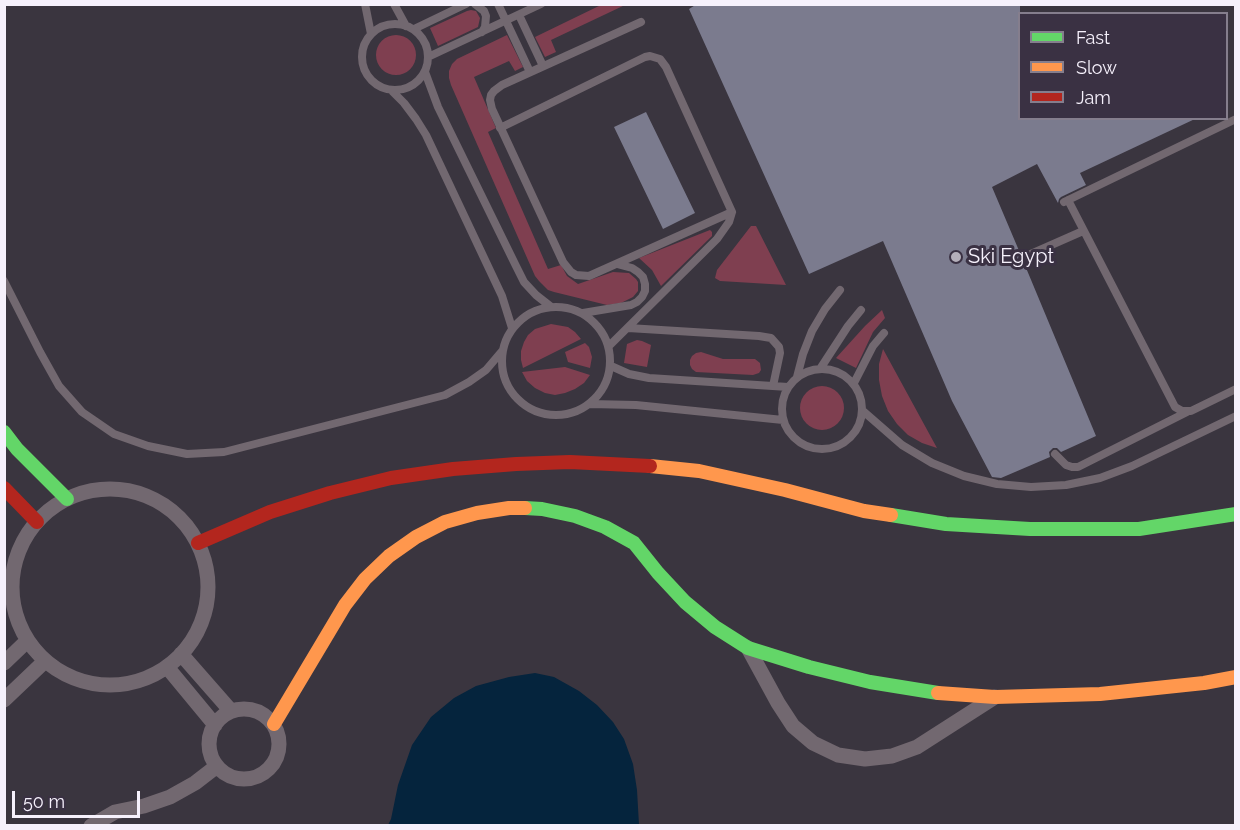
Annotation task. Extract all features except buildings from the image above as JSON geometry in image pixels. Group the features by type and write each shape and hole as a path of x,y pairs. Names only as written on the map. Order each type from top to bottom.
{"street":[{"path":"4,432 17,449 67,499"},
{"path":"198,543 270,512 330,493 391,478 453,469 570,462 699,471 864,511 946,524 1030,529 1139,529 1236,514"},
{"path":"4,488 37,522"},
{"path":"104,489 142,494 175,513 198,543 204,559 208,593 200,626 192,641 181,654 152,675 121,685 88,683 73,678 58,671 45,661 27,641 19,627 14,611 12,580 19,549 37,522 67,499 85,492 104,489"},
{"path":"274,724 345,605 365,579 388,556 416,537 445,522 477,513 509,508 542,509 574,516 605,527 634,543 684,602 715,627 748,648 809,667 870,682 932,692 996,697 1100,694 1204,683 1236,677"},
{"path":"4,663 27,641"},
{"path":"748,648 793,726 813,743 838,755 865,759 892,756 917,747 996,697"},
{"path":"181,654 231,711"},
{"path":"4,700 45,661"},
{"path":"166,667 215,725"},
{"path":"243,708 265,715 274,724 280,742 279,752 269,768 262,774 243,779 225,773 217,766 209,741 215,725 222,717 231,711 243,708"},
{"path":"92,825 115,812 144,806 170,797 195,783 217,766"}],"lane":[{"path":"365,4 371,34"},
{"path":"394,4 410,28 422,37 427,46 428,57 425,72 414,84 399,90 391,90 374,83 363,68 363,50 371,34 388,25 397,24 410,28 466,4"},
{"path":"476,4 486,16 482,32"},
{"path":"498,4 530,72"},
{"path":"428,57 541,4"},
{"path":"519,15 543,66"},
{"path":"641,21 498,88 491,95 490,105 500,128 564,262 576,275 589,276 732,212"},
{"path":"500,128 645,57 660,59 666,67 732,212 729,222 717,239 609,346"},
{"path":"425,72 438,107 524,282 550,306"},
{"path":"391,90 404,103 426,135 502,296 512,328"},
{"path":"1186,412 1178,410 1172,403 1066,201 1236,118"},
{"path":"1024,257 1083,231"},
{"path":"583,313 631,305 642,297 645,291 643,277 633,268 617,264"},
{"path":"4,281 59,386 82,412 114,434 148,446 187,454 224,452 445,394 469,382 486,369 502,350"},
{"path":"797,377 812,331 840,290"},
{"path":"550,306 567,307 583,313 599,327 609,346 611,366 600,393 590,404 575,412 559,416 542,414 527,407 514,397 506,382 502,366 502,350 506,338 512,328 536,310 550,306"},
{"path":"820,369 861,310"},
{"path":"628,328 771,338 780,353 773,386"},
{"path":"854,383 873,346 884,333"},
{"path":"611,366 639,376 788,387"},
{"path":"820,369 832,370 844,375 854,383 862,401 863,411 854,435 832,449 820,450 796,441 788,432 781,409 788,387 797,377 807,371 820,369"},
{"path":"1055,454 1066,465 1078,467 1236,389"},
{"path":"590,404 636,405 783,420"},
{"path":"863,411 902,445 932,463 975,479 997,484 1031,487 1066,485 1100,478 1132,466 1236,416"}],"shaded area":[{"path":"603,4 625,5 551,40 556,52 545,57 535,37"},
{"path":"471,10 476,11 480,18 478,27 438,46 430,28"},
{"path":"396,35 404,36 410,41 415,47 415,63 410,69 404,74 396,75 388,74 382,69 377,63 376,55 377,47 382,41 388,36"},
{"path":"507,35 523,67 515,71 509,61 474,77 496,128 488,132 548,269 561,265 567,276 578,284 613,272 629,273 638,282 638,291 633,297 621,303 607,305 554,292 548,290 535,276 451,85 449,71 457,59"},
{"path":"751,226 756,226 786,285 720,281 715,278 717,270"},
{"path":"710,230 712,236 661,286 652,270 639,258"},
{"path":"882,310 885,318 873,332 856,368 836,358 865,326"},
{"path":"551,324 568,327 581,339 523,368 521,351 528,335 535,329"},
{"path":"637,340 651,345 647,367 624,363 627,344"},
{"path":"585,343 592,357 590,368 568,362 565,352"},
{"path":"883,349 937,448 908,435 888,411 879,380 879,364"},
{"path":"701,352 723,359 755,359 760,363 761,370 753,375 696,372 690,365 690,360 696,353"},
{"path":"565,367 590,375 575,389 555,395 535,388 522,372"},
{"path":"822,386 838,392 844,408 838,424 822,430 806,424 800,408 806,392"}],"water":[{"path":"535,673 554,677 579,691 613,722 624,739 633,764 639,825 388,825 398,785 412,745 431,717 454,698 476,686"}],"traffic: fast":[{"path":"4,432 17,449 67,499"},
{"path":"525,508 575,516 605,527 634,543 685,602 715,627 748,648 809,667 870,682 938,693"},
{"path":"891,515 946,524 1030,529 1139,529 1236,514"}],"traffic: slow":[{"path":"650,466 699,471 864,511 891,515"},
{"path":"274,724 345,605 365,579 389,556 416,537 445,522 477,513 525,508"},
{"path":"938,693 995,697 1100,694 1204,683 1236,677"}],"traffic: jam":[{"path":"198,543 270,512 330,493 391,478 453,469 516,464 570,462 650,466"},
{"path":"4,488 37,522"}],"place":[{"name":"Ski Egypt","path":"956,257"}]}
